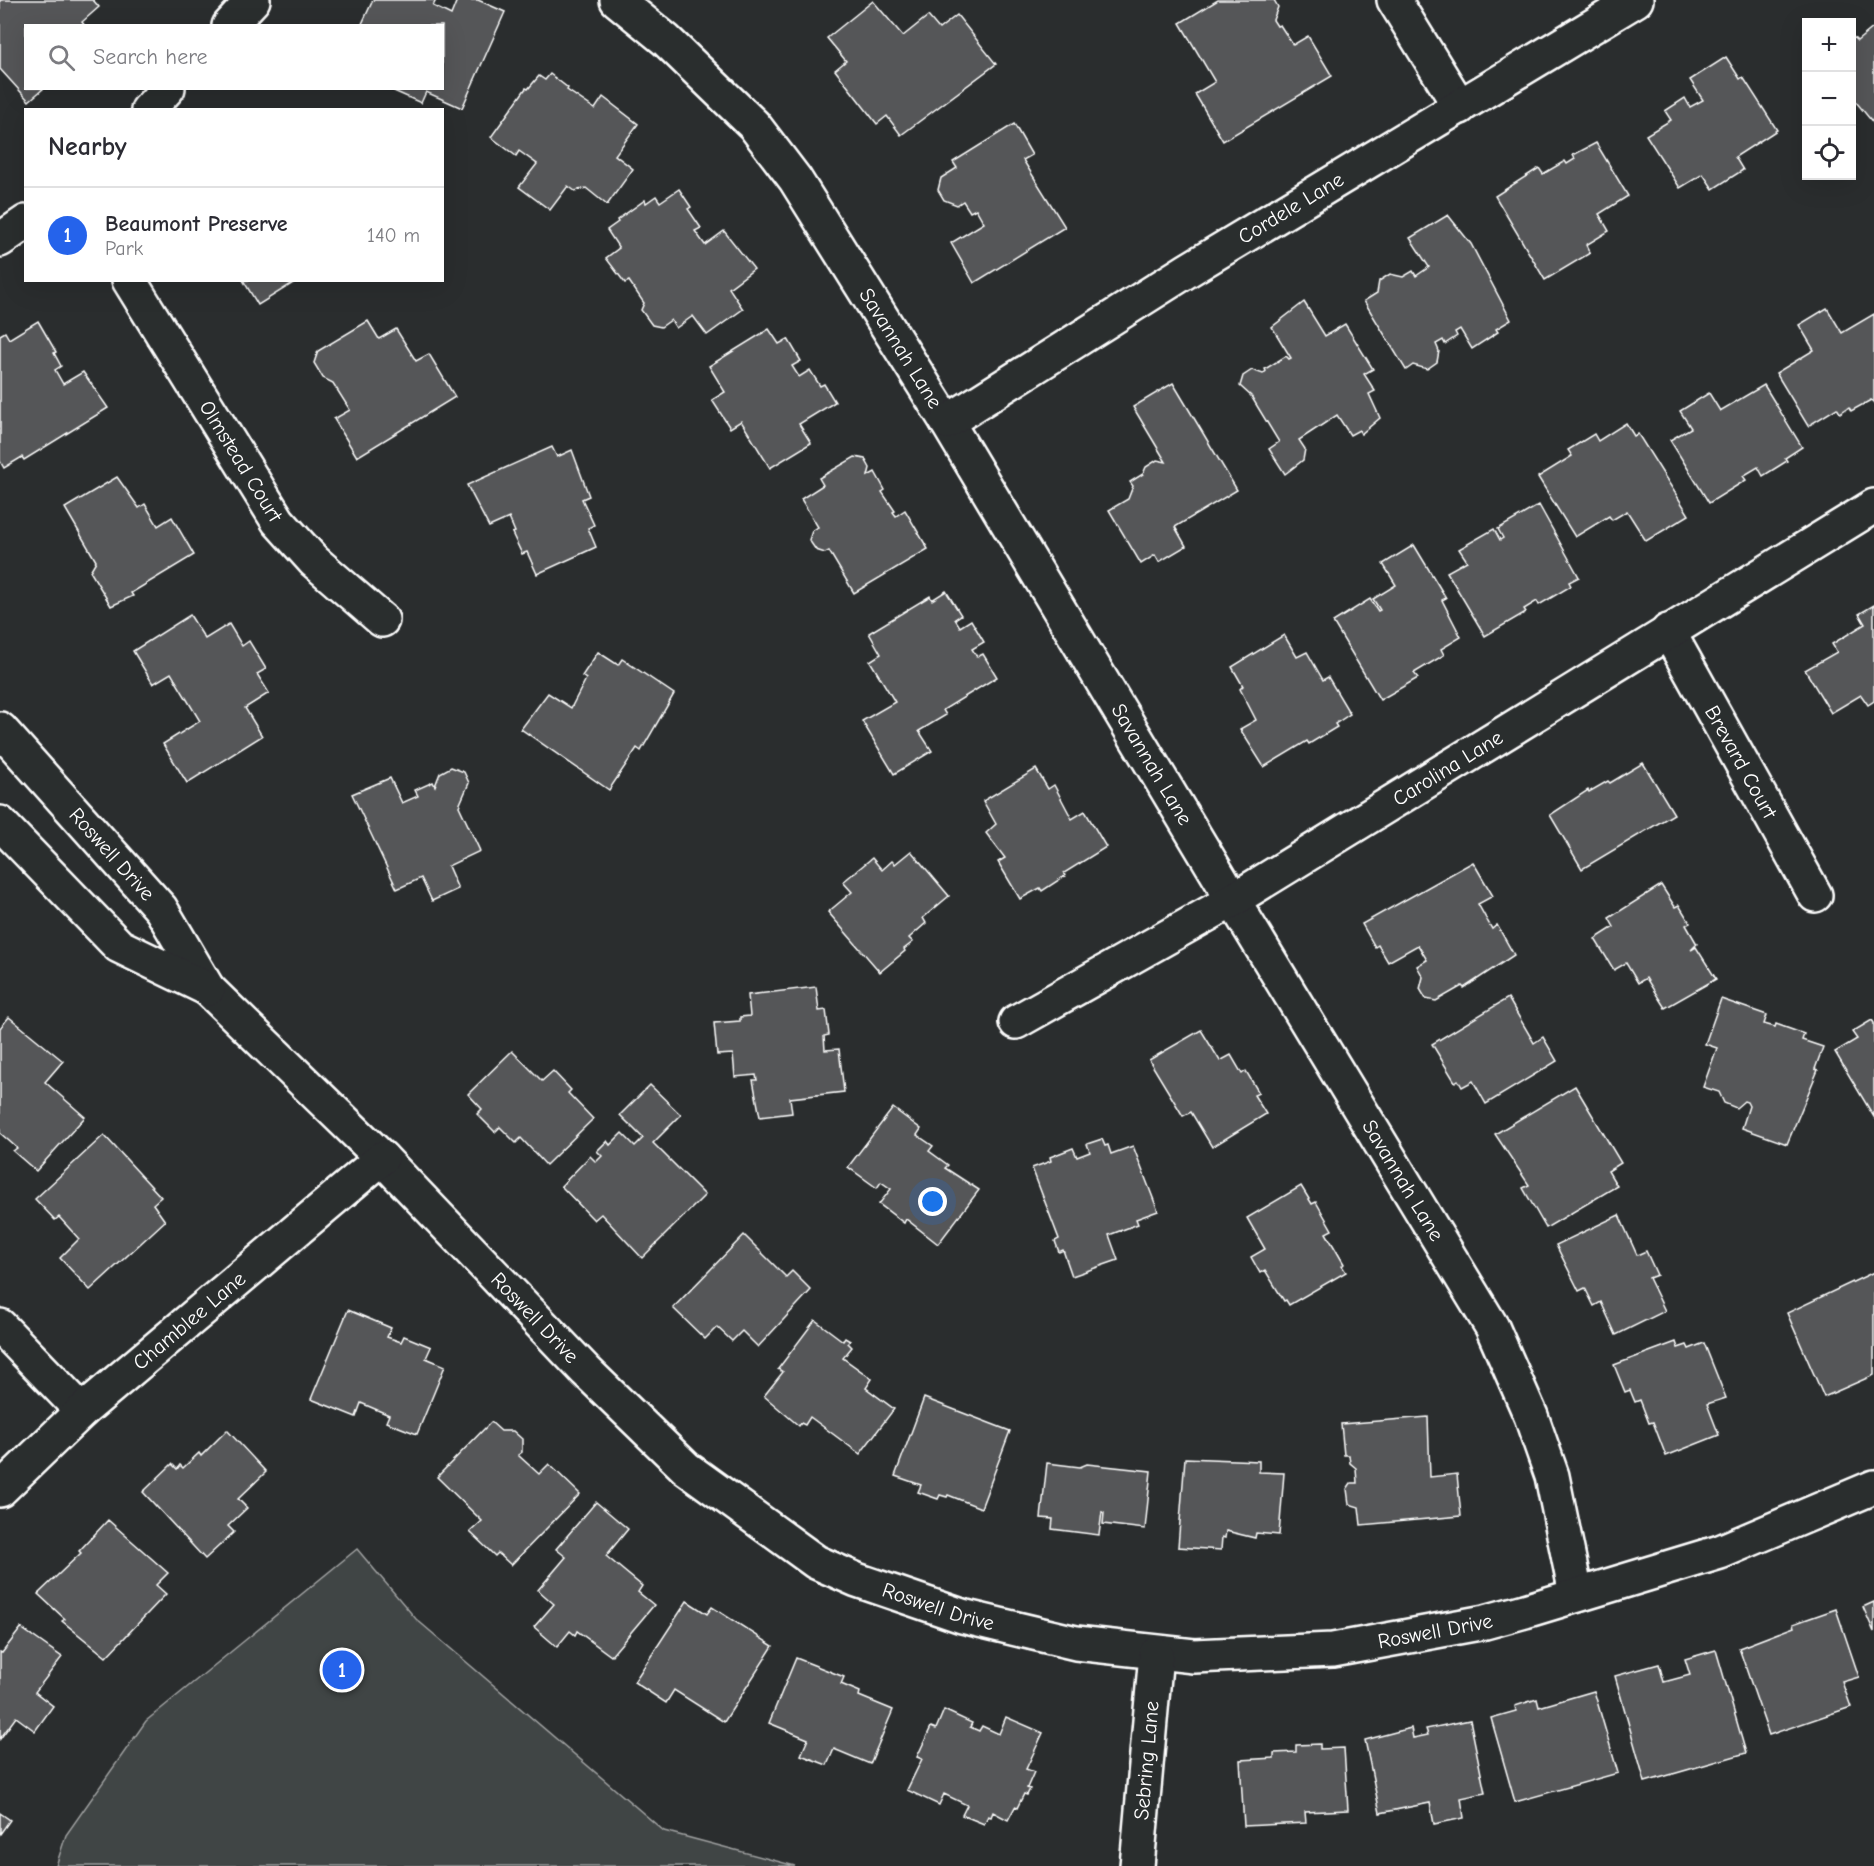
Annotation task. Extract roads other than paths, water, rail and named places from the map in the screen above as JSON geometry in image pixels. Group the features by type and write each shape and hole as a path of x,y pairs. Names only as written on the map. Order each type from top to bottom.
{"street":[{"path":"231,24 253,0"},
{"name":"Savannah Lane","path":"617,0 666,40 754,125 795,179 947,422 1492,1327 1531,1416 1552,1476 1576,1594"},
{"path":"1394,0 1460,107"},
{"name":"Cordele Lane","path":"947,422 1188,270 1636,0"},
{"path":"150,108 166,90"},
{"path":"0,240 24,223"},
{"name":"Olmstead Court","path":"130,282 278,521 314,561 382,620"},
{"name":"Carolina Lane","path":"1016,1022 1233,900 1874,506"},
{"name":"Brevard Court","path":"1668,631 1815,895"},
{"name":"Roswell Drive","path":"0,729 161,909 208,989 382,1158 586,1371 686,1468 816,1562 857,1580 962,1616 1076,1643 1156,1654 1255,1656 1334,1650 1485,1622 1720,1552 1874,1487"},
{"name":"Roswell Drive","path":"0,823 119,946 208,989"},
{"name":"Chamblee Lane","path":"0,1490 82,1411 382,1158"},
{"path":"0,1326 82,1411"},
{"name":"Sebring Lane","path":"1137,1866 1156,1654"}],"place":[{"name":"Beaumont Preserve","path":"342,1670"}]}
